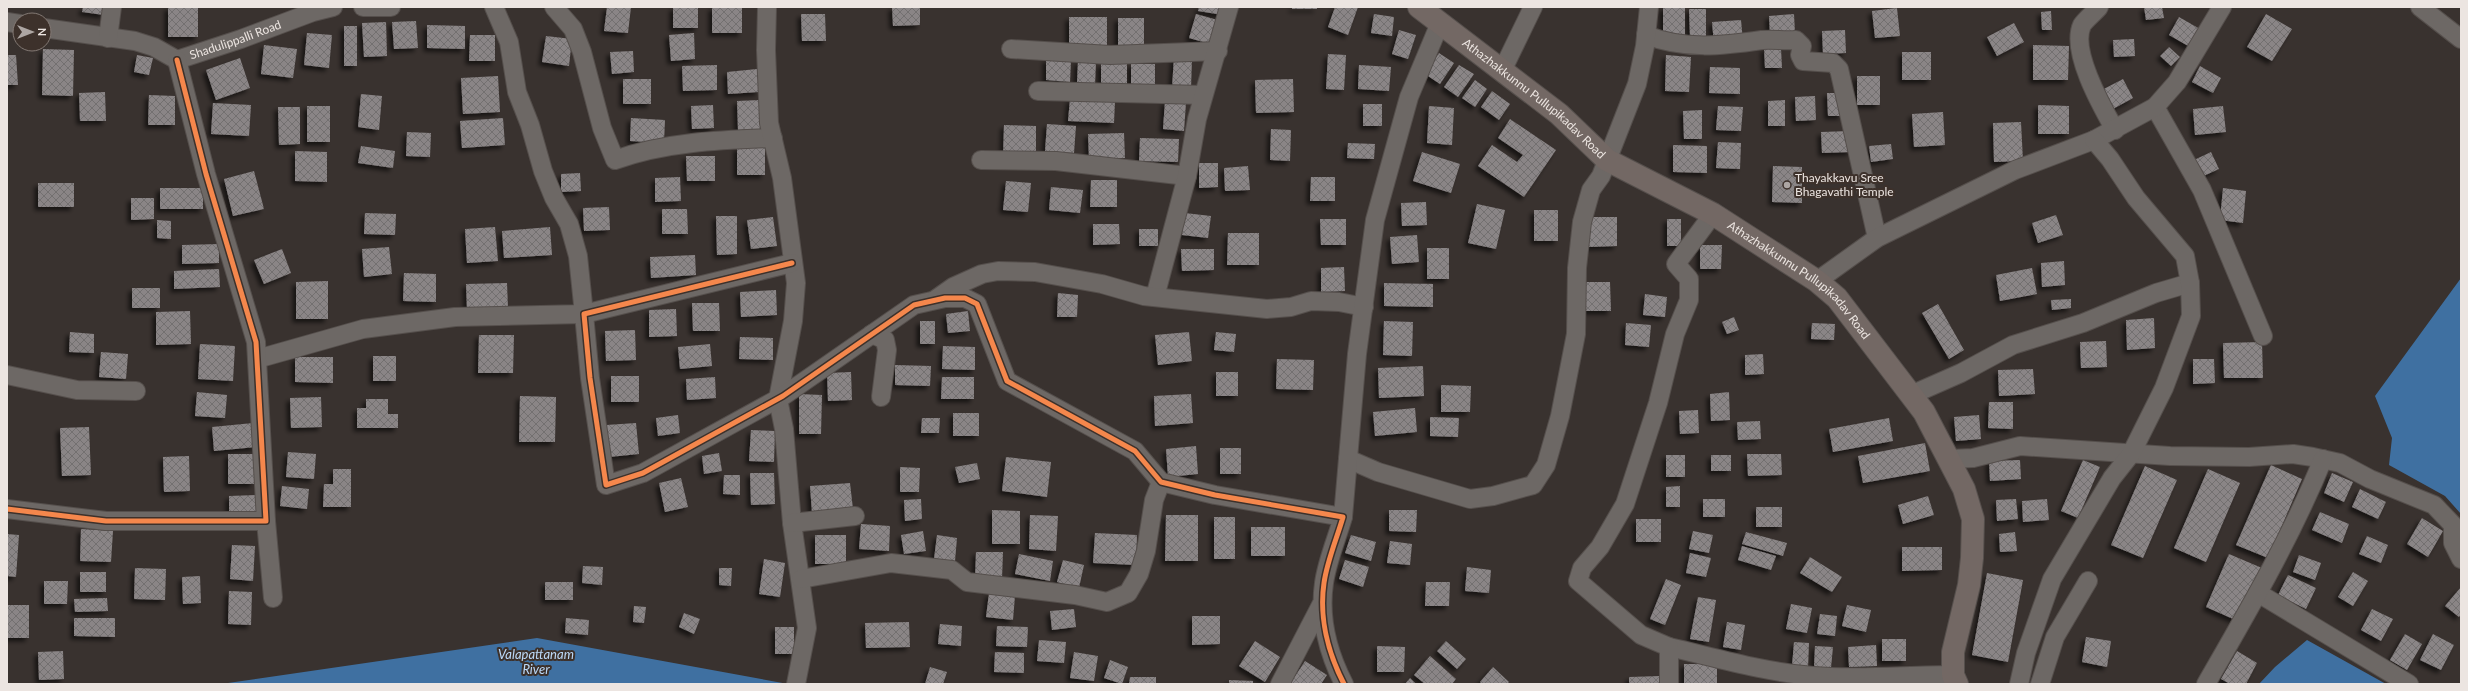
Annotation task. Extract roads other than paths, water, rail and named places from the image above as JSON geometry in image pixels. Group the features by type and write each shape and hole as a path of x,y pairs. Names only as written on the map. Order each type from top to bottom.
{"main road":[{"name":"Athazhakkunnu Pullupikadav Road","path":"1419,7 1559,114 1607,160 1713,214 1817,281 1837,298 1924,412 1951,459 1964,489 1973,519 1969,585 1953,652 1955,679"}],"street":[{"path":"108,38 112,7"},
{"name":"Shadulippalli Road","path":"52,29 135,41 154,47 177,60 241,39 313,12 333,7"},
{"path":"363,7 391,7"},
{"path":"494,7 508,42 517,92 530,125 543,171 554,198 569,224 578,256 590,378 606,485 643,473 778,399 914,305 934,300 965,298 977,304 1007,381 1135,451 1161,482 1215,496 1343,517"},
{"path":"554,7 573,29 582,52 602,128 615,160 634,153 681,145 772,138"},
{"path":"767,7 767,79 769,123 782,178 792,263 796,283 793,321 778,399 784,429 792,523 807,628 796,684"},
{"path":"1155,297 1187,176 1203,95 1218,51 1229,7"},
{"path":"1502,70 1533,7"},
{"path":"1348,460 1378,472 1470,499 1493,496 1533,485 1546,465 1560,416 1576,334 1577,268 1582,222 1591,190 1601,176 1637,84 1646,35 1649,7"},
{"path":"2099,7 2082,25 2080,40 2092,88 2115,130"},
{"path":"1817,281 1877,238 2015,170 2094,140 2155,107 2177,82 2222,7"},
{"path":"2420,7 2461,39"},
{"path":"1344,684 1328,642 1321,605 1324,581 1343,517 1364,306 1375,220 1409,97 1440,23"},
{"path":"1646,35 1666,43 1700,46 1730,46 1762,40 1796,40 1802,46 1800,55 1803,61 1833,63 1839,69 1877,238"},
{"path":"1011,49 1110,55 1218,51"},
{"path":"177,60 206,174 256,342 266,521 273,598"},
{"path":"1038,91 1203,95"},
{"path":"2155,107 2202,190 2263,336"},
{"path":"2019,684 2026,653 2052,579 2112,478 2131,454 2164,388 2190,316 2190,283 2185,256 2136,198 2110,159 2094,140"},
{"path":"982,160 1056,161 1187,176"},
{"path":"1713,214 1676,264 1689,279 1689,300 1675,334 1658,403 1625,504 1600,547 1582,568 1578,580 1641,635 1670,647 1762,670 1813,676 1955,679"},
{"path":"257,359 363,329 455,317 584,314 792,263"},
{"path":"934,300 958,284 982,274 998,271 1035,272 1065,276 1155,297 1267,309 1311,301 1338,302 1364,306"},
{"path":"1911,395 1967,370 2013,345 2083,322 2156,293 2190,283"},
{"path":"872,334 885,340 887,350 881,397"},
{"path":"7,375 77,390 136,391"},
{"path":"1951,459 1973,458 2020,446 2131,454 2249,457 2293,454 2323,459 2340,463 2370,480 2434,505 2452,525 2452,543 2461,559"},
{"path":"2206,684 2258,593 2307,499 2323,459"},
{"path":"801,579 891,563 952,570 967,582 1075,595 1107,602 1128,593 1139,574 1146,551 1154,500 1161,482"},
{"path":"7,509 106,521 266,521"},
{"path":"792,523 855,516"},
{"path":"2040,684 2056,637 2088,581"},
{"path":"2258,593 2409,684"},
{"path":"1280,684 1321,605"},
{"path":"1669,684 1670,647"}],"water":[{"path":"2461,278 2461,514 2445,496 2389,465 2392,438 2375,396"},
{"name":"Valapattanam River","path":"537,638 788,684 221,684"},
{"path":"2307,640 2386,684 2259,684 2275,667"}],"place":[{"name":"Thayakkavu Sree Bhagavathi Temple","path":"1787,185"}]}
